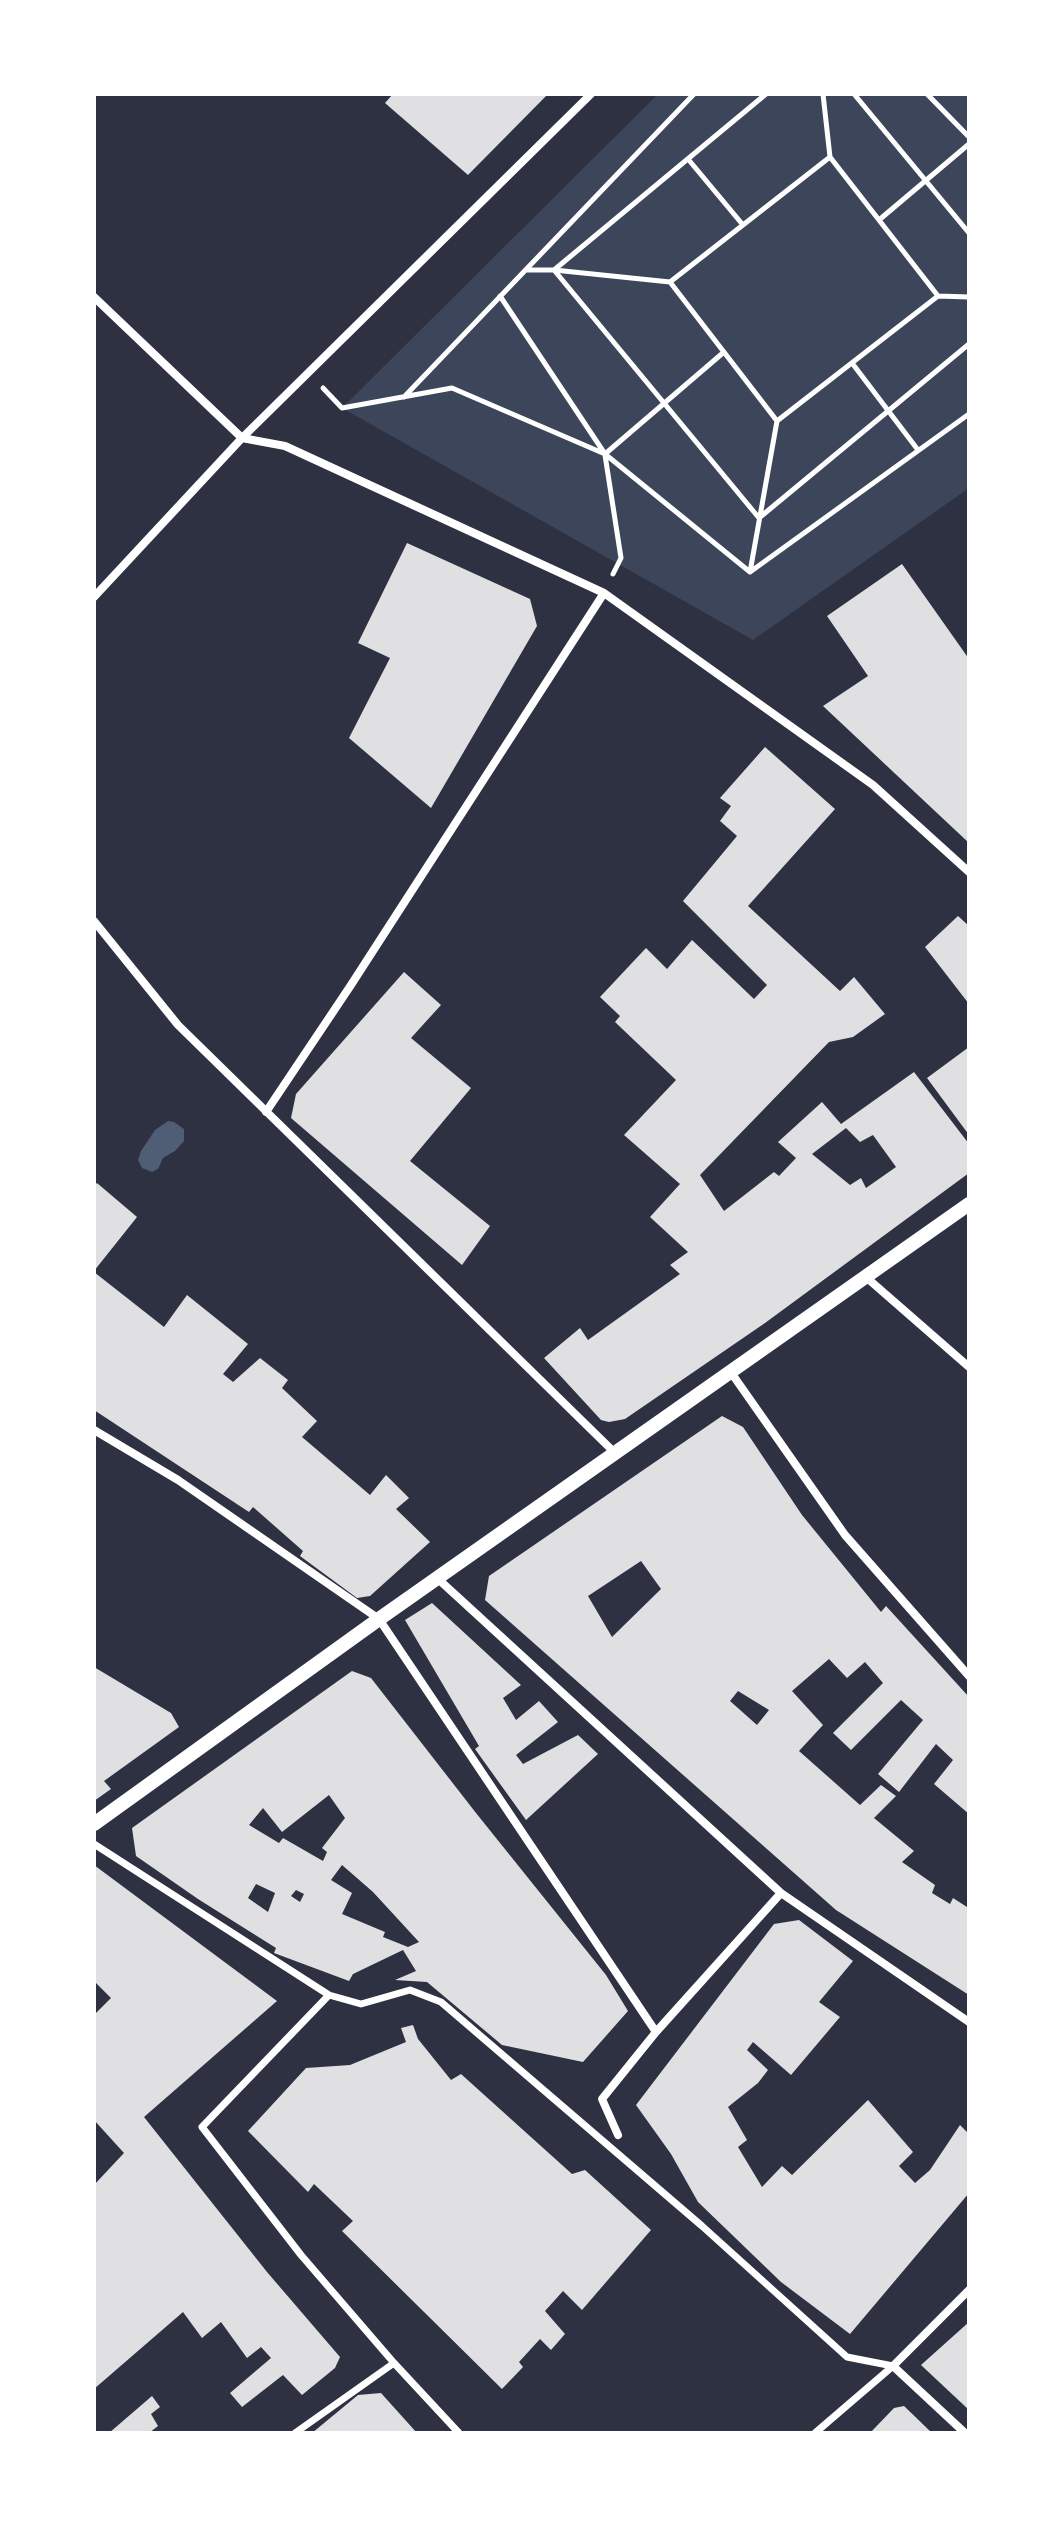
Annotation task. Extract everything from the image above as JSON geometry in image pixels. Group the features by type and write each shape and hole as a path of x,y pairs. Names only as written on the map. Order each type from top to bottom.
{"street":[{"path":"94,597 242,438 591,94"},
{"path":"94,297 242,438 285,446 604,593 873,785 969,872"},
{"path":"266,1112 604,593"},
{"path":"94,921 178,1025 615,1453"},
{"path":"94,1824 379,1619 969,1204"},
{"path":"867,1278 969,1367"},
{"path":"730,1371 845,1535 969,1676"},
{"path":"94,1430 178,1480 379,1619 656,2032"},
{"path":"437,1578 781,1893 969,2022"},
{"path":"94,1844 329,1995 361,2004 410,1990 441,2002 702,2226 847,2357 893,2366 965,2433"},
{"path":"618,2135 602,2099 656,2032 781,1893"},
{"path":"329,1995 202,2127 301,2255 459,2433"},
{"path":"815,2433 893,2366 969,2290"},
{"path":"295,2433 394,2363"}],"path":[{"path":"404,397 694,94"},
{"path":"554,270 766,94"},
{"path":"823,94 830,157 938,296"},
{"path":"854,94 969,233"},
{"path":"927,94 969,137"},
{"path":"879,220 969,144"},
{"path":"525,270 670,282 830,157"},
{"path":"688,159 743,225"},
{"path":"554,270 759,518"},
{"path":"670,282 777,421"},
{"path":"500,296 605,454 621,558 604,593"},
{"path":"750,572 777,421 938,296 969,297"},
{"path":"759,518 969,344"},
{"path":"605,454 724,352"},
{"path":"852,363 918,450"},
{"path":"342,408 452,388 605,454 750,572"},
{"path":"750,572 969,414"}],"shaded area":[{"path":"658,94 969,94 969,488 753,640 342,408"},
{"path":"168,1121 184,1129 184,1141 163,1158 158,1169 152,1172 142,1168 138,1160 141,1151 155,1130"}],"building":[{"path":"393,94 548,94 468,175 385,103"},
{"path":"407,543 530,599 537,626 431,808 349,738 390,658 358,643"},
{"path":"902,564 969,659 969,843 823,706 868,676 827,616"},
{"path":"765,747 835,809 748,906 840,991 854,977 885,1014 853,1037 829,1042 700,1175 724,1211 774,1172 779,1176 796,1158 778,1142 822,1102 841,1124 914,1072 969,1144 969,1173 765,1323 625,1419 609,1422 601,1420 544,1358 580,1328 588,1340 680,1274 670,1265 688,1252 650,1217 680,1184 624,1135 676,1080 615,1022 620,1016 600,997 646,948 667,969 692,940 754,999 767,985 683,901 737,836 720,821 731,806 720,798","holes":["846,1128 860,1142 873,1135 896,1167 866,1188 861,1178 850,1185 812,1154"]},
{"path":"958,916 969,926 969,1004 925,947"},
{"path":"404,972 441,1005 411,1038 471,1088 410,1161 490,1226 462,1265 291,1118 296,1094"},
{"path":"969,1047 969,1135 927,1078"},
{"path":"97,1183 137,1217 94,1271 94,1186"},
{"path":"94,1272 164,1327 187,1295 248,1344 223,1374 233,1382 260,1358 288,1380 282,1388 317,1421 302,1437 370,1495 386,1475 409,1498 396,1509 430,1542 370,1596 357,1598 300,1556 303,1551 253,1507 249,1512 94,1410"},
{"path":"722,1416 743,1427 802,1515 881,1612 886,1606 969,1697 969,1814 934,1784 953,1760 936,1744 899,1792 878,1774 923,1720 901,1700 851,1750 833,1733 883,1683 865,1662 847,1678 829,1659 792,1691 823,1725 799,1751 860,1805 881,1785 896,1796 874,1818 914,1851 902,1862 935,1885 932,1893 950,1904 953,1898 967,1907 969,1905 969,1995 836,1910 485,1600 489,1576","holes":["641,1561 661,1589 612,1637 588,1596","738,1691 769,1710 757,1725 730,1701"]},
{"path":"432,1603 521,1685 503,1698 516,1720 539,1701 558,1722 516,1755 523,1764 578,1735 598,1754 526,1820 475,1749 479,1746 405,1620"},
{"path":"94,1667 171,1713 179,1727 104,1781 111,1789 94,1801"},
{"path":"352,1671 371,1678 606,1975 628,2011 583,2062 502,2045 427,1982 395,1980 416,1971 403,1950 353,1974 349,1981 274,1953 276,1948 136,1856 132,1828","holes":["329,1795 345,1818 322,1848 327,1852 323,1861 283,1838 279,1843 249,1825 263,1808 282,1832","342,1865 373,1892 419,1942 408,1947 383,1937 385,1932 342,1914 352,1893 331,1880","256,1884 275,1893 268,1912 248,1898","296,1890 304,1894 300,1902 291,1896"]},
{"path":"94,1865 277,2001 144,2117 267,2272 340,2357 335,2368 302,2395 283,2375 242,2407 230,2393 271,2358 261,2347 247,2358 221,2322 202,2338 183,2312 94,2389 94,2185 124,2153 94,2120 94,2015 111,1998 94,1984"},
{"path":"799,1920 853,1961 819,2002 840,2017 791,2075 753,2042 747,2050 768,2070 758,2083 728,2107 747,2140 738,2147 762,2187 782,2166 792,2175 868,2100 913,2152 899,2166 915,2183 930,2170 960,2125 969,2134 969,2193 850,2334 781,2282 698,2202 671,2154 636,2105 774,1924"},
{"path":"413,2025 418,2039 451,2080 461,2074 572,2174 585,2170 651,2230 582,2310 563,2291 545,2311 565,2334 551,2350 540,2339 519,2362 523,2367 502,2389 342,2231 353,2221 314,2184 308,2192 248,2131 306,2068 350,2065 406,2042 401,2028"},
{"path":"969,2322 969,2410 921,2365"},
{"path":"381,2393 417,2433 312,2433 358,2395"},
{"path":"152,2396 160,2407 151,2414 158,2426 149,2433 109,2433"},
{"path":"904,2406 932,2433 870,2433 894,2408"}]}
